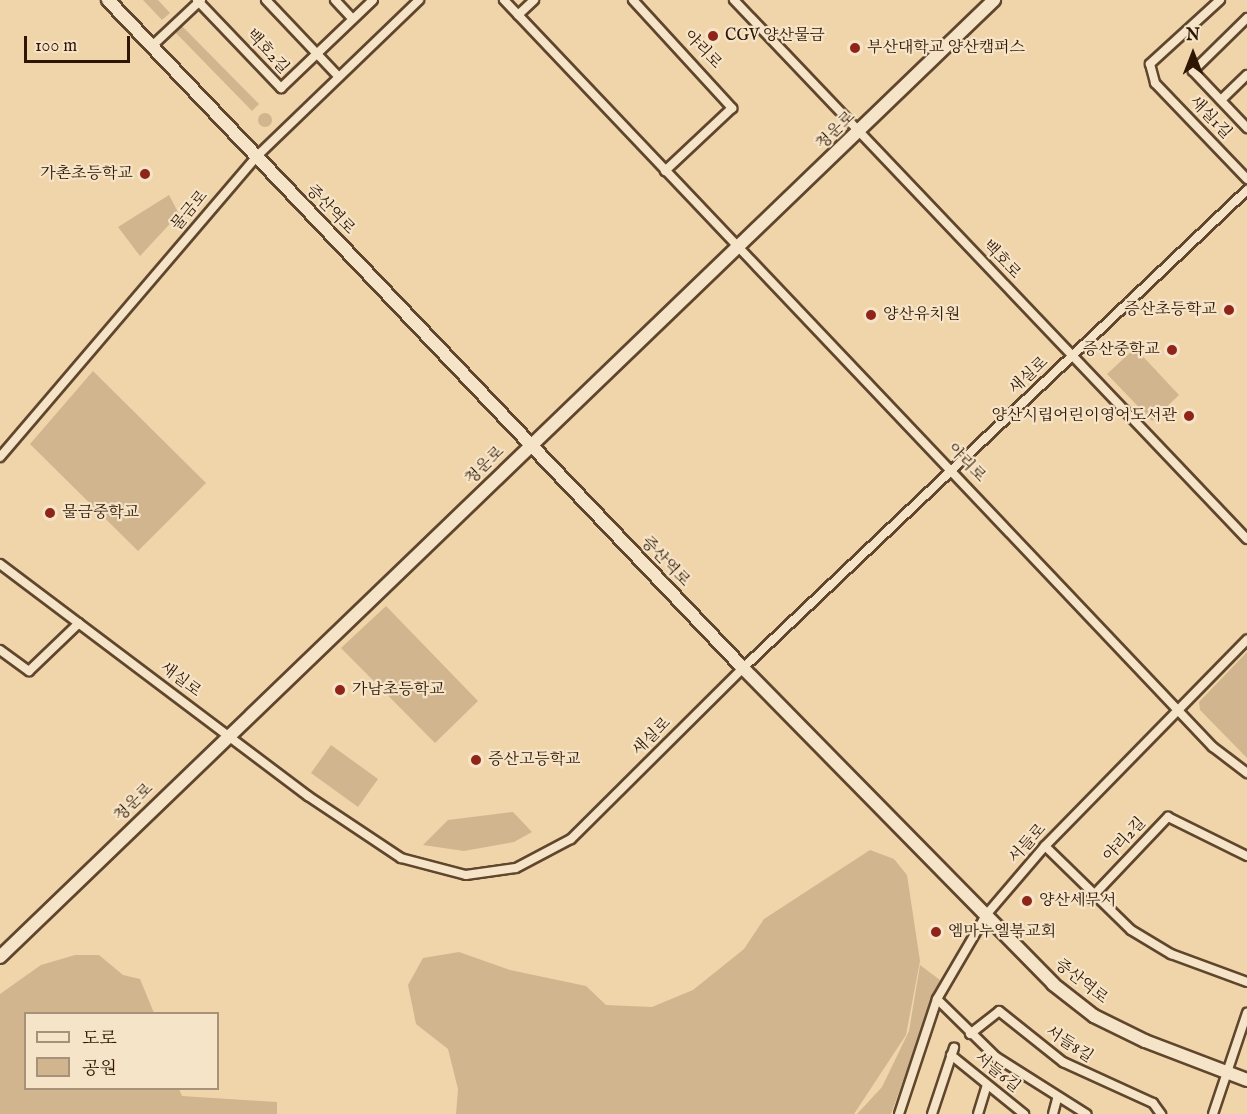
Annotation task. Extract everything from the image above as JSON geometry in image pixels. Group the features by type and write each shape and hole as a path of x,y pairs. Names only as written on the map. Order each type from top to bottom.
{"street":[{"name":"증산역로","path":"108,0 743,668 1053,984 1094,1016 1247,1080"},
{"path":"267,0 339,77"},
{"path":"335,0 353,19"},
{"name":"백호2길","path":"199,1 281,88 373,0"},
{"name":"물금로","path":"0,457 256,156 419,0"},
{"name":"야리로","path":"504,0 1178,709 1247,773"},
{"path":"518,15 534,0"},
{"name":"야리로","path":"633,0 732,108 665,171"},
{"name":"백호로","path":"734,0 1247,539"},
{"name":"청운로","path":"0,957 227,735 740,249 994,0"},
{"name":"새실1길","path":"1220,0 1150,64 1155,83 1247,179"},
{"path":"152,46 199,1"},
{"path":"1247,18 1193,71 1247,128"},
{"path":"1221,100 1247,75"},
{"name":"새실로","path":"0,564 227,735 401,858 434,870 484,875 531,863 571,839 743,668 1247,190"},
{"path":"0,650 29,672 79,623"},
{"name":"서들로","path":"899,1114 937,999 986,915 1045,846 1247,640"},
{"name":"야리2길","path":"1091,897 1168,817 1247,856"},
{"path":"1045,846 1091,897 1171,954 1247,982"},
{"path":"937,999 970,1034 1057,1099 1086,1114"},
{"name":"서들8길","path":"970,1034 999,1011 1063,1062 1153,1103 1161,1114"},
{"path":"1213,1114 1247,1013"},
{"name":"서들6길","path":"932,1114 952,1052 987,1085 1024,1114"},
{"path":"978,1114 987,1085"},
{"path":"1053,1114 1057,1099"}],"green space":[{"path":"143,0 158,0 170,13 162,20"},
{"path":"181,25 259,104 252,111 174,31"},
{"path":"265,113 270,115 272,120 270,125 265,127 260,125 258,120 260,115"},
{"path":"169,195 179,214 140,256 118,227"},
{"path":"1135,348 1179,395 1152,421 1107,374"},
{"path":"93,371 206,483 138,551 30,444"},
{"path":"386,606 478,701 435,743 341,648"},
{"path":"1247,652 1247,758 1200,710 1199,702"},
{"path":"331,745 378,779 358,807 311,773"},
{"path":"513,812 532,832 514,842 464,851 423,845 448,820"},
{"path":"870,850 894,859 907,875 920,961 906,1035 854,1114 456,1114 458,1089 448,1049 416,1024 408,985 423,958 459,952 510,970 586,986 606,1005 652,1007 693,990 744,949 764,919"},
{"path":"75,955 99,955 123,975 140,979 154,1012 24,1012 24,1090 179,1090 182,1096 277,1102 277,1114 0,1114 0,994 41,965"},
{"path":"920,965 940,980 891,1114 857,1114 882,1087 909,1031"}],"place":[{"name":"CGV 양산물금","path":"713,36"},
{"name":"부산대학교 양산캠퍼스","path":"855,48"},
{"name":"가촌초등학교","path":"145,174"},
{"name":"증산초등학교","path":"1229,310"},
{"name":"양산유치원","path":"871,315"},
{"name":"증산중학교","path":"1172,350"},
{"name":"양산시립어린이영어도서관","path":"1189,416"},
{"name":"물금중학교","path":"50,513"},
{"name":"가남초등학교","path":"340,690"},
{"name":"증산고등학교","path":"476,760"},
{"name":"양산세무서","path":"1027,901"},
{"name":"엠마누엘북교회","path":"936,932"}]}
